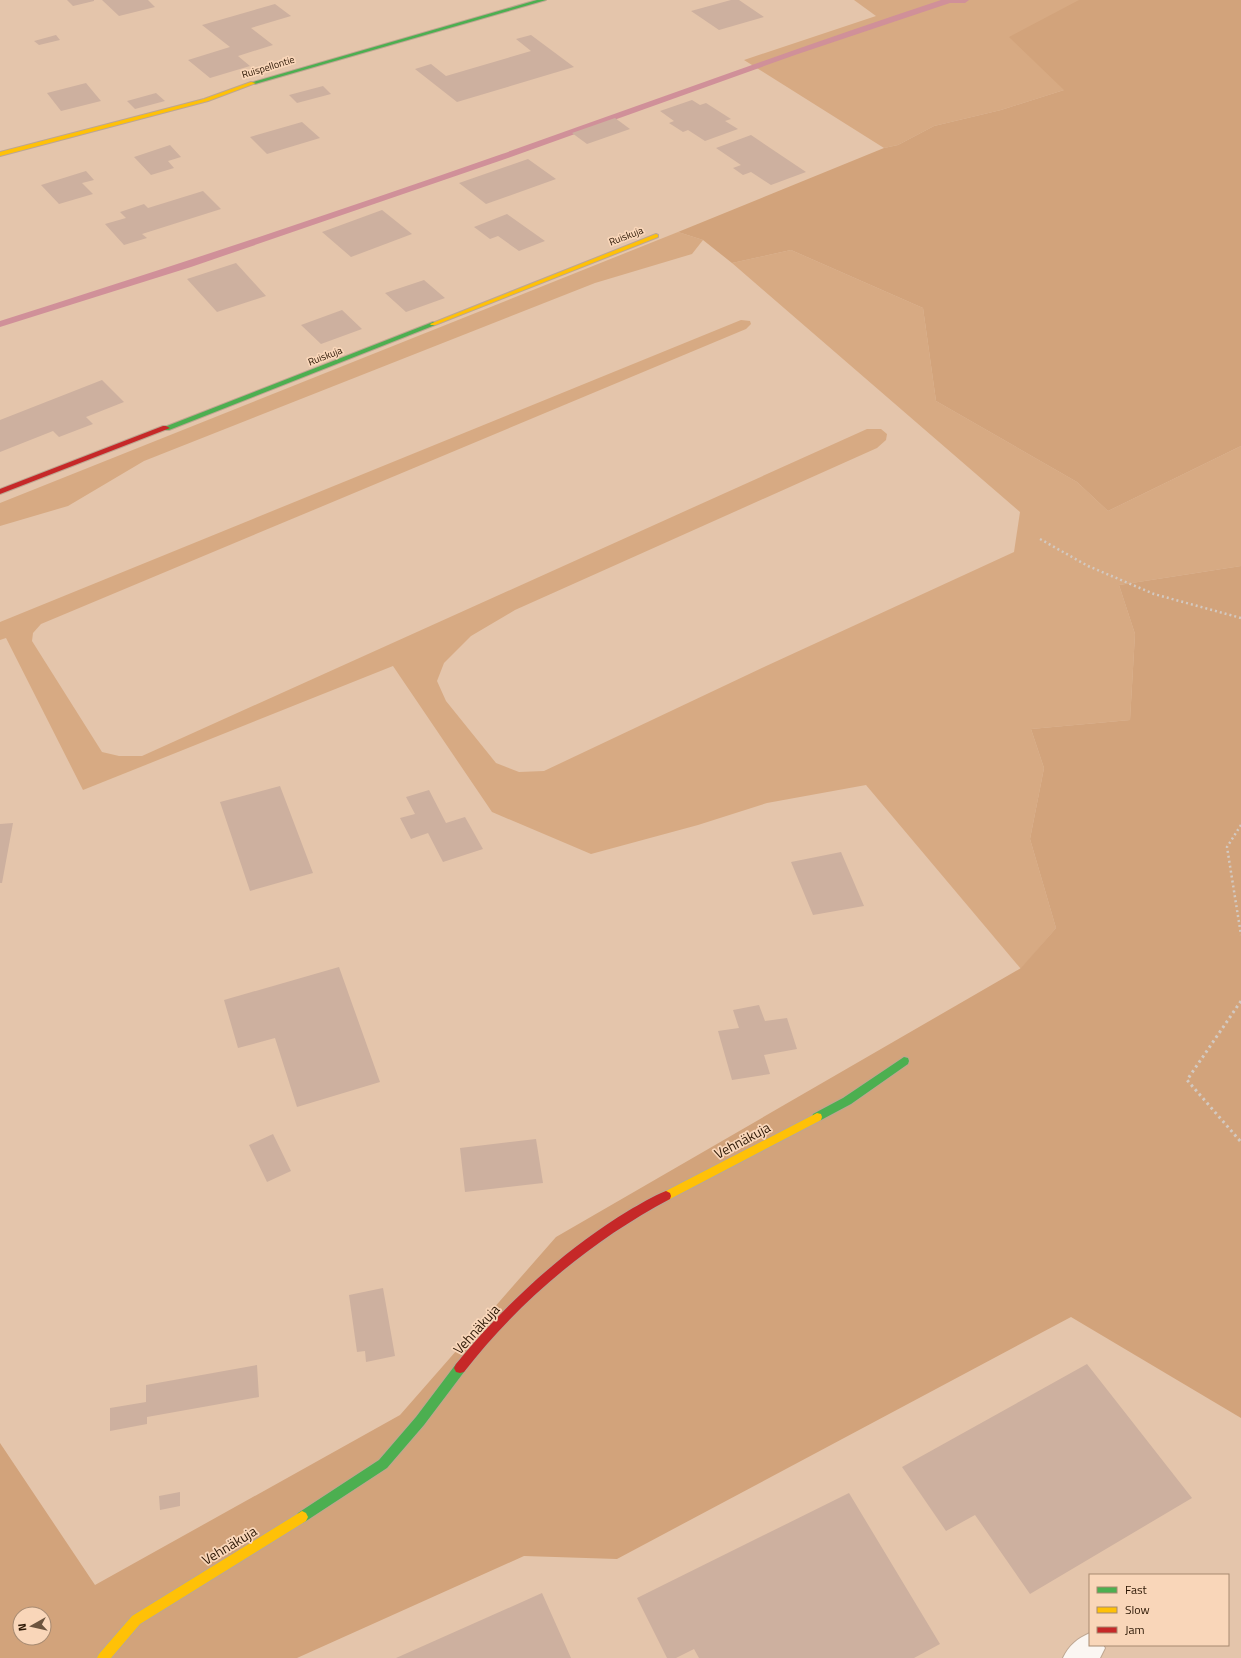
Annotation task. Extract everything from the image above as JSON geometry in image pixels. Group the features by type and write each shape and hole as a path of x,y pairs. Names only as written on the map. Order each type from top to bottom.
{"street":[{"name":"Ruispellontie","path":"0,154 206,100 257,81 543,0"},
{"name":"Ruiskuja","path":"0,492 307,374 656,236"},
{"name":"Vehnäkuja","path":"103,1658 136,1620 316,1508 383,1464 420,1421 477,1345 543,1280 603,1232 638,1210 847,1101 904,1061"}],"path":[{"path":"1040,539 1088,566 1154,594 1241,618"},
{"path":"1241,825 1227,847 1241,935"},
{"path":"1241,1000 1187,1080 1241,1142"}],"shaded area":[{"path":"854,0 1241,0 1064,90 1001,110 934,126 898,145 884,148 744,60 876,16"},
{"path":"1079,0 1241,0 1241,446 1108,511 1077,482 936,401 923,308 791,250 732,263 703,240 678,232 884,148 898,145 934,126 1001,110 1064,90 1009,37"},
{"path":"678,232 703,240 692,254 595,283 144,461 68,506 0,526 0,503"},
{"path":"791,250 923,308 936,401 1077,482 1108,511 1241,446 1241,566 1119,585 1135,634 1130,720 1031,729 1044,768 1030,839 1056,928 1021,969 866,785 767,803 698,825 591,854 492,812 393,666 83,790 6,638 0,640 0,622 741,320 750,321 751,324 746,329 41,624 33,633 32,641 102,752 119,756 142,756 867,429 881,429 887,434 886,440 877,448 515,610 471,636 444,663 437,681 446,701 496,763 519,772 544,771 764,667 1014,552 1020,512 732,263"},
{"path":"1241,566 1241,1418 1071,1317 617,1559 524,1556 297,1658 0,1658 0,1443 95,1585 400,1415 556,1237 1021,968 1056,928 1030,839 1044,768 1031,729 1130,720 1135,634 1119,585"}],"building":[{"path":"67,0 94,0 94,1 73,6"},
{"path":"102,0 148,0 155,7 119,16"},
{"path":"731,0 739,0 764,17 719,30 691,11"},
{"path":"275,4 291,16 251,28 273,45 238,56 250,66 210,78 188,60 230,47 202,25"},
{"path":"56,35 60,40 39,45 34,41"},
{"path":"531,35 574,67 457,102 415,69 431,64 446,76 531,51 516,39"},
{"path":"86,83 101,101 61,111 47,93"},
{"path":"323,86 331,94 297,103 289,95"},
{"path":"156,93 165,101 135,109 127,101"},
{"path":"692,100 700,105 706,103 731,119 725,121 738,129 705,141 688,130 683,132 669,123 674,121 660,111"},
{"path":"615,118 630,129 587,144 572,133"},
{"path":"302,122 320,138 267,154 250,137"},
{"path":"751,135 806,172 771,185 751,172 743,175 733,168 741,165 716,148"},
{"path":"170,145 181,157 168,161 174,168 151,175 134,157"},
{"path":"528,159 556,179 486,204 459,183"},
{"path":"86,171 94,180 82,183 93,194 59,204 41,185"},
{"path":"203,191 221,209 142,234 147,238 124,245 105,224 126,218 120,212 144,204 148,208"},
{"path":"382,210 412,234 351,257 322,232"},
{"path":"507,214 545,241 519,251 498,236 490,239 474,227"},
{"path":"236,263 266,296 217,312 187,279"},
{"path":"424,280 445,298 406,312 385,293"},
{"path":"342,310 362,329 321,344 301,325"},
{"path":"102,380 124,402 86,417 93,424 59,437 53,431 0,452 0,420"},
{"path":"280,786 313,873 250,891 220,802"},
{"path":"429,790 446,823 465,817 483,849 443,862 428,833 411,839 400,818 415,814 406,797"},
{"path":"13,823 2,883 0,883 0,824"},
{"path":"841,852 864,906 813,915 791,862"},
{"path":"339,967 380,1082 297,1107 275,1038 238,1048 224,1000"},
{"path":"759,1005 765,1021 787,1018 797,1049 764,1055 770,1074 732,1080 718,1031 739,1028 733,1010"},
{"path":"273,1134 291,1171 267,1182 249,1145"},
{"path":"536,1139 543,1183 465,1192 460,1148"},
{"path":"383,1288 395,1356 366,1362 365,1351 357,1352 349,1295"},
{"path":"1087,1364 1192,1498 1030,1594 975,1515 946,1531 902,1467"},
{"path":"257,1365 259,1397 147,1417 147,1424 110,1431 110,1408 146,1402 146,1385"},
{"path":"180,1492 180,1506 160,1510 159,1496"},
{"path":"849,1493 940,1644 914,1658 699,1658 694,1649 676,1658 667,1658 637,1598"},
{"path":"542,1593 571,1658 396,1658"}],"waterway":[{"path":"0,324 187,265 505,156 792,53 949,0 965,0"}],"traffic: fast":[{"path":"253,83 543,0"},
{"path":"166,428 433,324"},
{"path":"817,1117 847,1101 904,1061"},
{"path":"302,1517 383,1464 420,1421 460,1368"}],"traffic: slow":[{"path":"0,154 206,100 253,83"},
{"path":"433,324 656,236"},
{"path":"666,1196 817,1117"},
{"path":"103,1658 136,1620 302,1517"}],"traffic: jam":[{"path":"0,492 166,428"},
{"path":"460,1368 479,1345 506,1317 566,1261 623,1220 666,1196"}]}
